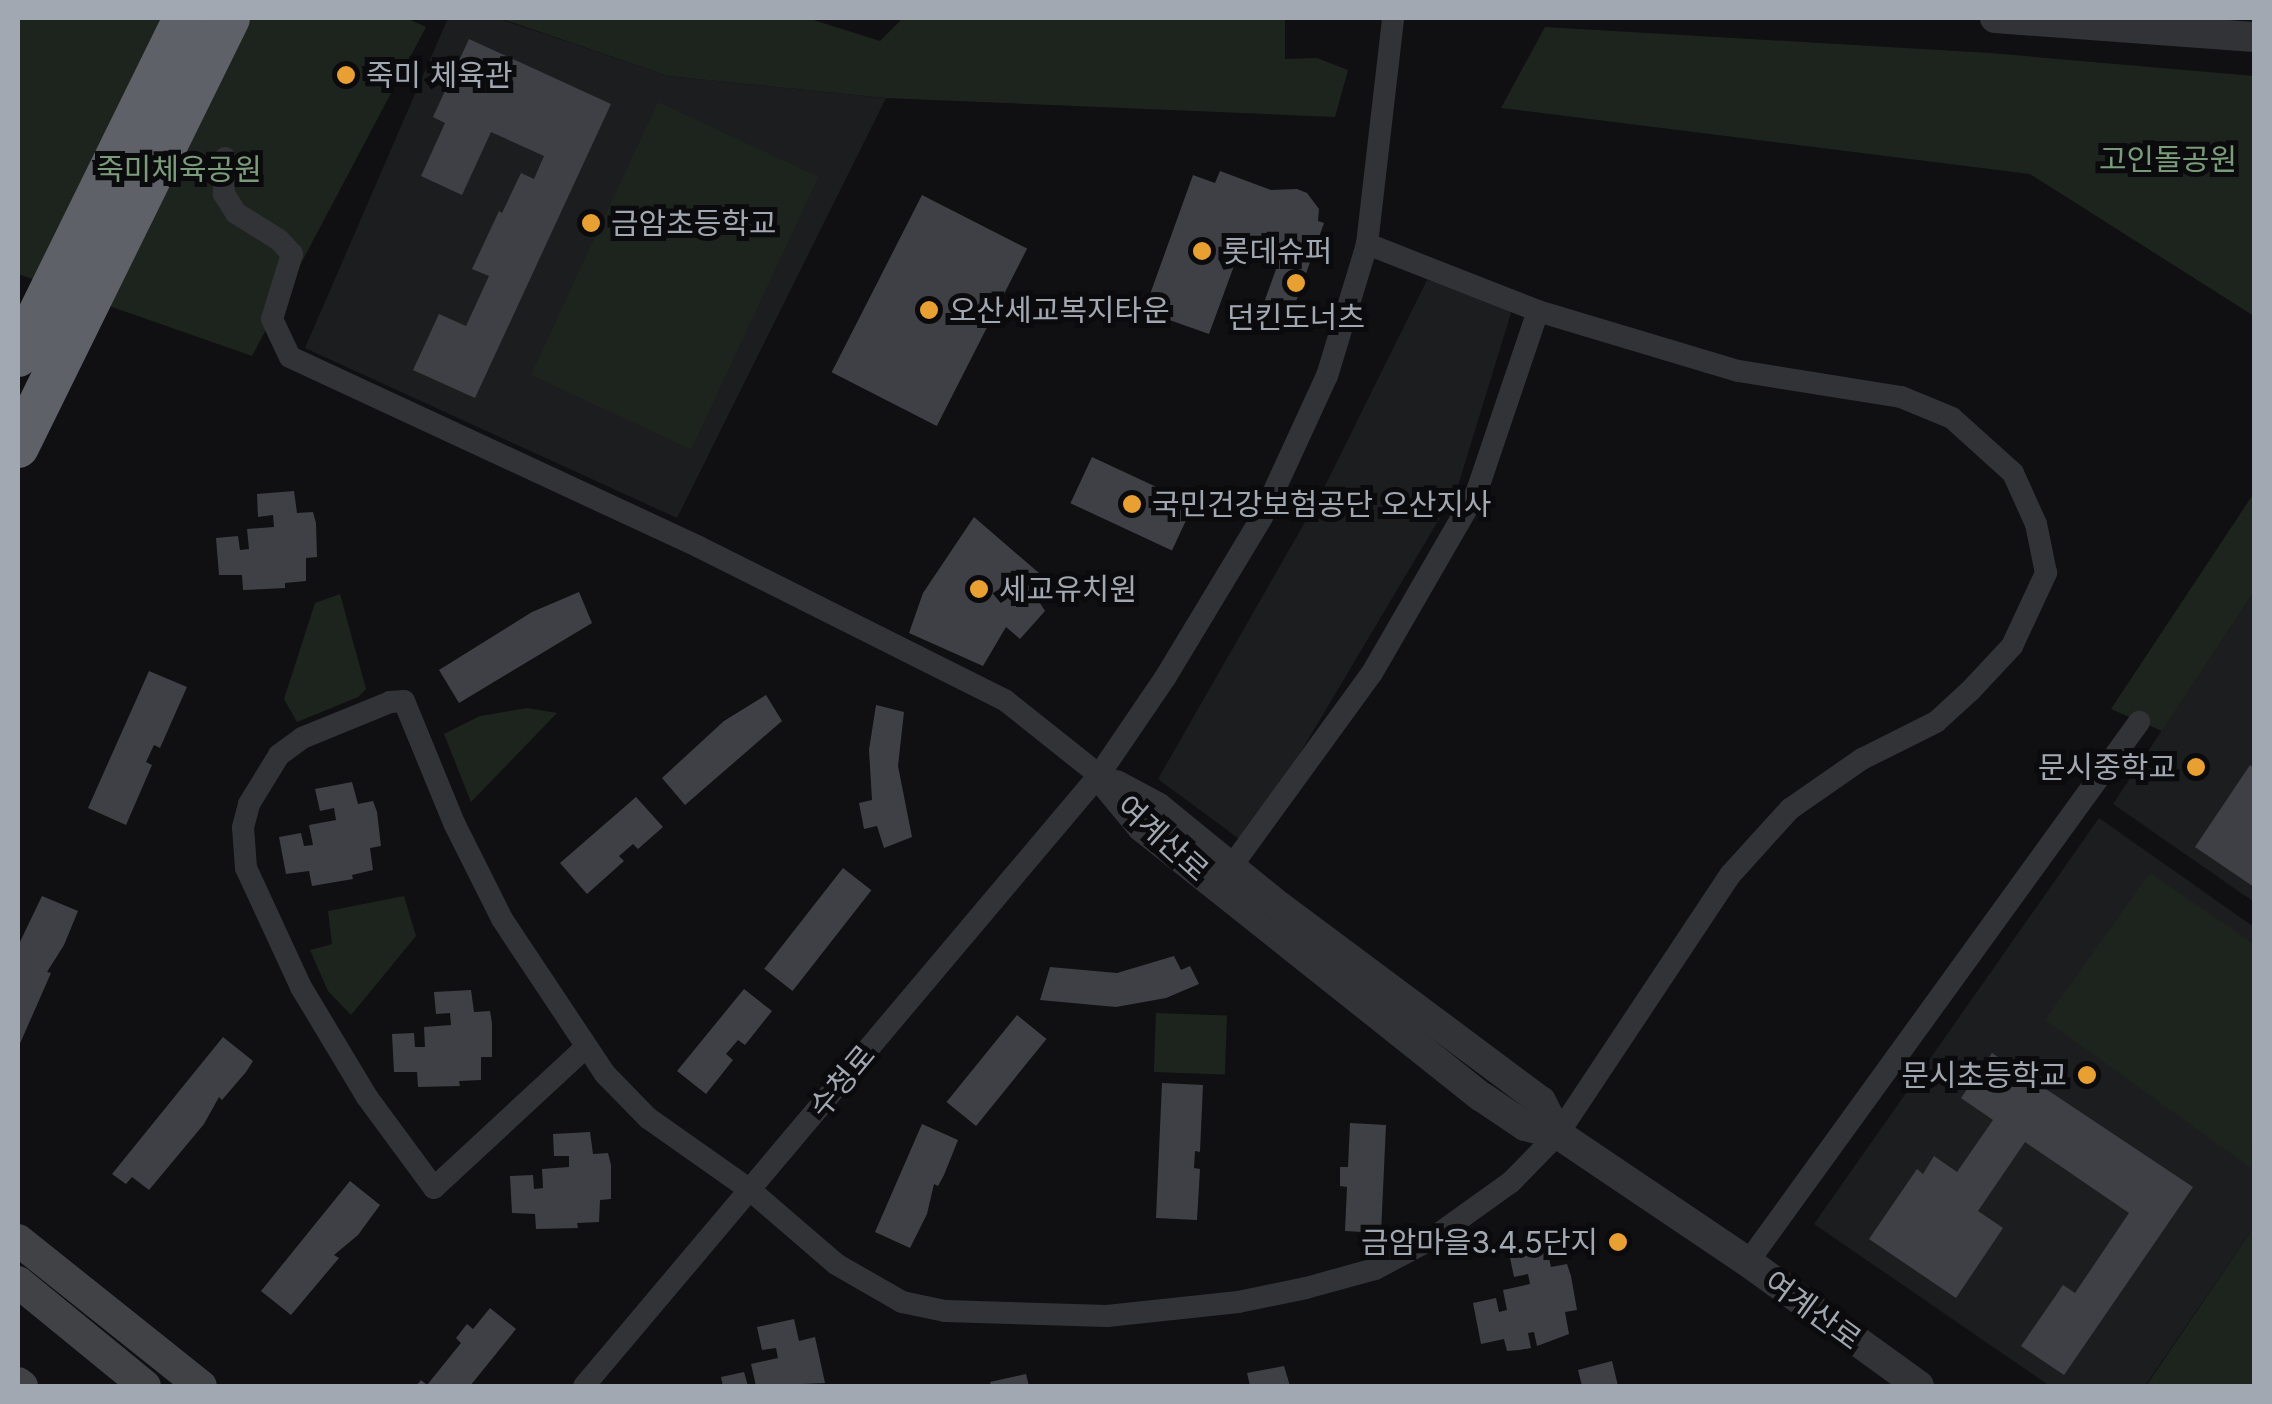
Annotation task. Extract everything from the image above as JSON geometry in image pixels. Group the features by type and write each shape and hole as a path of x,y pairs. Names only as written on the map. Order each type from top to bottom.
{"highway":[{"path":"18,356 184,18"},
{"path":"18,448 230,18"}],"main road":[{"path":"18,1240 200,1386"},
{"path":"18,1282 146,1386"}],"street":[{"name":"수청로","path":"584,1386 1099,776 1166,678 1262,517 1327,376 1368,244 1393,18"},
{"path":"1995,18 2254,37"},
{"path":"225,158 224,194 236,213 279,240 292,254 272,319 290,357 699,546 1006,701 1099,776"},
{"path":"585,1048 434,1188 367,1098 301,987 246,868 243,827 248,804 279,756 302,738 390,702 404,702 454,824 502,919 585,1048 648,1118 750,1190 836,1264 902,1302 945,1311 1107,1316 1238,1302 1376,1269 1439,1236 1511,1182 1558,1134 1731,874 1790,808 1862,760 1936,722 2012,646 2046,573 2036,524 2013,473 1952,418 1901,397 1738,371 1538,311 1368,244"},
{"path":"1230,867 1372,673 1477,492 1538,311"},
{"path":"1748,1262 2138,722"},
{"name":"여계산로","path":"1099,776 1157,808 1541,1102 1558,1134"},
{"name":"여계산로","path":"1099,776 1142,826 1398,1032 1525,1126 1558,1134 1748,1262 1919,1386"}],"shaded area":[{"name":"금암초등학교","path":"448,18 497,18 668,76 886,98 677,518 305,348"},
{"path":"1427,280 1502,300 1511,313 1457,489 1246,844 1158,779 1320,496"},
{"name":"문시중학교","path":"2254,592 2254,902 2113,804"},
{"name":"문시초등학교","path":"2099,818 2254,927 2254,1227 2145,1386 2050,1386 1814,1224"}],"green space":[{"name":"죽미체육공원","path":"18,18 406,18 426,27 252,356 18,274"},
{"path":"499,18 807,18 880,41 903,18 1285,19 1285,59 1317,58 1348,70 1335,117 886,98 668,76"},
{"name":"고인돌공원","path":"1545,27 1990,53 2254,76 2254,316 2030,174 1501,108"},
{"path":"658,102 818,177 691,450 531,375"},
{"path":"2254,493 2254,592 2162,731 2111,709"},
{"path":"340,594 366,689 358,697 297,722 284,699 315,603"},
{"path":"527,708 557,713 471,802 444,734 480,716"},
{"path":"2150,873 2254,944 2251,1168 2045,1020"},
{"path":"404,896 416,936 351,1015 328,991 310,950 332,944 328,911"},
{"path":"1156,1013 1227,1015 1225,1074 1154,1072"},
{"path":"2254,1227 2254,1386 2146,1386"}],"building":[{"path":"469,39 611,104 475,398 413,370 439,314 466,326 489,276 472,269 521,173 534,179 544,156 491,132 462,195 421,176 445,123 433,117"},
{"name":"롯데슈퍼","path":"1220,171 1271,190 1297,189 1307,193 1319,209 1318,221 1324,223 1289,321 1261,311 1280,258 1242,244 1209,334 1144,311 1193,175 1215,183"},
{"name":"오산세교복지타운","path":"922,195 1027,249 937,426 832,372"},
{"name":"국민건강보험공단 오산지사","path":"1092,457 1194,504 1172,551 1070,503"},
{"path":"294,491 297,513 313,512 316,523 317,557 306,558 306,581 285,583 285,588 243,590 242,575 219,575 216,538 238,536 240,550 249,549 247,529 274,527 273,515 258,517 257,494"},
{"name":"세교유치원","path":"974,517 1039,573 1028,584 1045,611 1020,639 1006,627 983,666 909,633 923,593"},
{"path":"579,592 592,623 459,703 439,670 532,612"},
{"path":"149,671 187,687 160,748 154,745 146,762 152,765 126,825 88,808"},
{"path":"766,695 782,721 685,805 662,778 724,721"},
{"path":"876,705 904,712 898,766 912,837 884,848 877,826 864,829 859,803 872,800 869,750"},
{"path":"2250,765 2254,768 2254,887 2195,847"},
{"path":"352,782 358,804 373,801 377,812 381,846 370,848 373,870 352,875 353,879 312,886 309,871 286,874 279,837 301,833 304,846 313,845 309,825 336,820 334,808 320,811 315,789"},
{"path":"636,797 663,827 638,849 633,844 619,856 624,861 587,894 560,863"},
{"path":"843,868 871,890 793,991 764,969"},
{"path":"42,896 78,911 47,972 51,973 18,1048 18,946"},
{"path":"1174,956 1181,970 1190,966 1199,984 1166,998 1116,1007 1040,1000 1050,967 1117,973"},
{"path":"744,989 772,1011 745,1045 738,1040 726,1054 733,1060 706,1094 677,1071"},
{"path":"471,990 474,1012 490,1011 492,1023 492,1057 481,1057 481,1080 459,1081 460,1086 418,1087 417,1072 394,1072 392,1034 414,1033 415,1047 425,1047 424,1027 451,1025 450,1013 436,1014 434,992"},
{"path":"1017,1015 1047,1039 976,1126 947,1102"},
{"path":"223,1037 253,1061 222,1100 219,1097 204,1124 149,1190 132,1177 126,1184 112,1174"},
{"path":"1992,1053 2193,1187 2064,1375 2021,1346 2063,1285 2075,1293 2129,1213 2025,1142 1978,1211 2003,1228 1956,1298 1869,1239 1917,1169 1923,1174 1934,1156 1957,1172 1993,1120 1961,1098"},
{"path":"1162,1083 1203,1085 1200,1152 1195,1151 1194,1168 1200,1169 1197,1220 1156,1218"},
{"path":"1350,1123 1386,1125 1381,1233 1345,1231 1347,1187 1340,1186 1340,1167 1348,1167"},
{"path":"922,1124 958,1140 938,1186 934,1184 927,1214 910,1248 875,1232"},
{"path":"590,1132 593,1154 608,1153 611,1165 611,1199 600,1200 599,1222 577,1223 578,1228 536,1229 535,1214 512,1213 510,1176 533,1175 534,1189 543,1188 542,1169 569,1167 569,1156 554,1156 553,1134"},
{"path":"350,1181 380,1205 358,1235 334,1255 339,1258 291,1315 261,1291"},
{"path":"1546,1245 1551,1267 1567,1264 1571,1276 1577,1310 1565,1312 1569,1334 1537,1346 1534,1332 1528,1333 1531,1348 1519,1350 1507,1351 1504,1339 1481,1344 1473,1303 1496,1298 1499,1312 1507,1310 1503,1290 1530,1284 1528,1274 1514,1277 1509,1253"},
{"path":"490,1308 516,1329 470,1386 416,1386 421,1380 427,1385 461,1343 456,1338 467,1324 473,1329"},
{"path":"794,1319 799,1341 815,1337 825,1383 756,1386 751,1364 778,1358 776,1348 762,1350 757,1327"},
{"path":"1612,1361 1618,1386 1582,1386 1578,1370"},
{"path":"1284,1366 1290,1386 1250,1386 1247,1373"},
{"path":"744,1372 748,1386 723,1386 721,1377"},
{"path":"1026,1374 1029,1386 991,1386 990,1382"}],"place":[{"name":"죽미 체육관","path":"346,75"},
{"name":"금암초등학교","path":"591,223"},
{"name":"롯데슈퍼","path":"1202,251"},
{"name":"던킨도너츠","path":"1296,283"},
{"name":"오산세교복지타운","path":"929,310"},
{"name":"국민건강보험공단 오산지사","path":"1132,504"},
{"name":"세교유치원","path":"979,589"},
{"name":"문시중학교","path":"2196,767"},
{"name":"문시초등학교","path":"2087,1075"},
{"name":"금암마을3.4.5단지","path":"1618,1242"}]}
